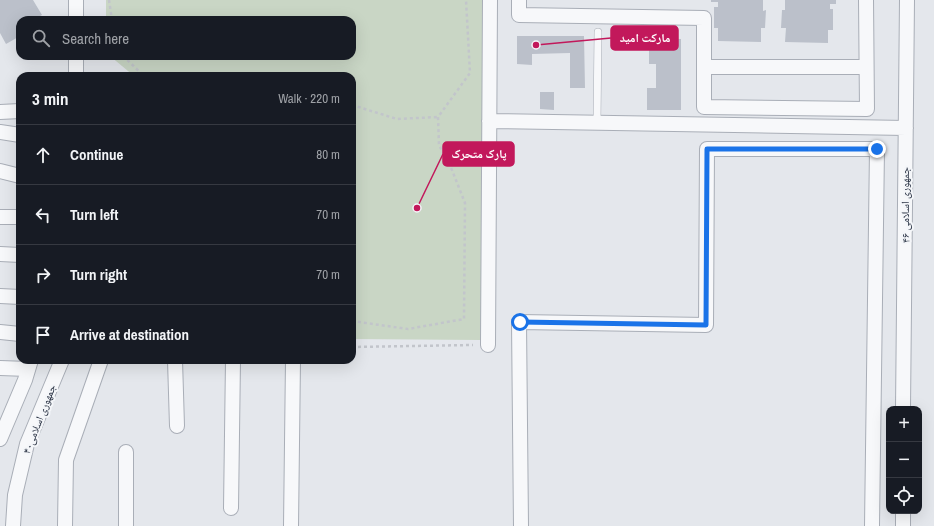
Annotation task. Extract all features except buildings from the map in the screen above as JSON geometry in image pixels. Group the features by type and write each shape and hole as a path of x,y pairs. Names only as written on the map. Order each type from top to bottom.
{"street":[{"path":"76,0 76,16"},
{"path":"488,345 490,0"},
{"path":"519,0 519,14 704,18 704,107 866,109 866,0"},
{"name":"جمهوری اسلامی ۴۶","path":"904,406 907,0"},
{"path":"76,60 76,72"},
{"path":"704,67 866,67"},
{"path":"0,112 16,111"},
{"path":"489,121 906,128"},
{"path":"0,132 16,134"},
{"path":"521,526 520,322 706,325 707,149 877,149 872,526"},
{"path":"0,171 16,175"},
{"path":"0,217 16,217"},
{"path":"0,254 16,255"},
{"path":"0,296 16,297"},
{"path":"0,332 16,334"},
{"path":"0,368 30,364 0,438"},
{"name":"جمهوری اسلامی۴۰","path":"13,526 15,495 27,444 60,364"},
{"path":"65,526 66,460 100,364"},
{"path":"175,364 177,426"},
{"path":"231,508 233,364"},
{"path":"291,526 293,364"},
{"path":"126,452 126,526"},
{"path":"902,526 903,514"}],"lane":[{"path":"597,123 598,32"}],"path":[{"path":"109,0 111,16"},
{"path":"356,322 408,328 464,319 465,203 452,170 439,145 438,117 470,73 466,0"},
{"path":"127,60 140,72"},
{"path":"356,106 397,119 438,117"},
{"path":"356,347 488,345"}],"green space":[{"path":"106,0 484,0 482,340 356,339 356,72 129,72 115,60 356,60 356,16 106,16"}],"place":[{"name":"مارکت امید","path":"536,45"},
{"name":"پارک متحرک","path":"417,208"}],"route":[{"path":"520,322 706,325 707,149 877,149"}]}
